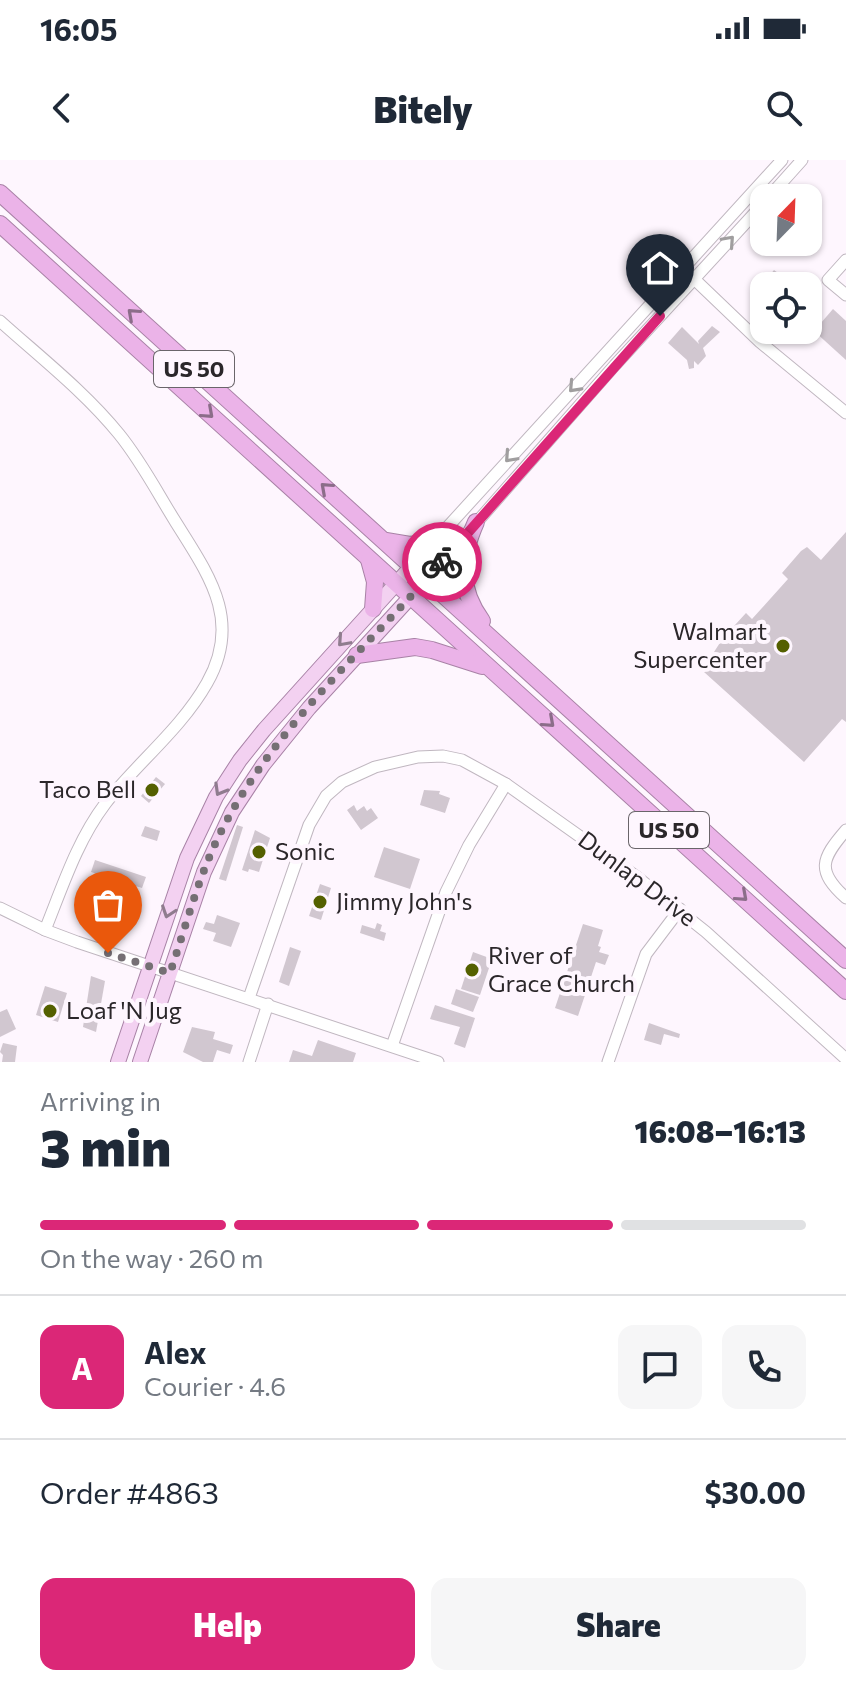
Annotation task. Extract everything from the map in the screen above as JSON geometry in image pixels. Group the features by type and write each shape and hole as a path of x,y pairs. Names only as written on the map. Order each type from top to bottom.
{"highway":[{"name":"US 50","path":"0,193 846,960"},
{"name":"US 50","path":"0,224 846,991"},
{"path":"476,522 462,564 464,586 475,613 496,642"},
{"path":"384,540 410,545 436,540"},
{"path":"369,558 375,582 373,609"},
{"path":"357,655 415,647 491,669"}],"main road":[{"path":"118,1062 195,838 227,777 264,730 412,566"},
{"path":"140,1062 204,872 232,812 278,745 426,580"}],"street":[{"path":"412,566 782,160"},
{"path":"781,184 802,160"},
{"path":"426,580 750,218"},
{"path":"846,260 828,280 846,295"},
{"path":"684,269 760,342 846,413"},
{"path":"0,321 93,406 127,444 206,570 221,606 219,655 202,691 114,793 88,829 45,930"},
{"name":"Dunlap Drive","path":"249,998 317,808 330,792 342,782 399,760 425,756 457,759 506,784 680,909 846,1059"},
{"path":"392,1046 446,892 469,845 506,784"},
{"path":"846,830 833,845 825,864 827,878 846,898"},
{"path":"0,908 45,930 438,1062"},
{"path":"608,1062 646,954 680,909"},
{"path":"249,1062 268,1004"}],"building":[{"path":"833,309 846,321 846,360 822,338 822,322"},
{"path":"712,326 720,332 703,348 706,356 698,365 694,361 694,368 689,369 687,360 668,343 682,327 699,344 698,341"},
{"name":"Walmart Supercenter","path":"846,532 846,722 842,719 804,762 704,672 719,656 714,652 723,638 746,613 752,619 788,579 782,573 801,551 807,547 821,560"},
{"name":"Taco Bell","path":"156,777 165,784 149,803 141,796"},
{"path":"424,790 440,791 439,794 450,798 445,813 420,805"},
{"path":"354,805 357,811 364,806 367,811 371,808 378,818 361,830 347,810"},
{"path":"237,825 243,827 226,881 219,879"},
{"path":"145,826 160,831 157,841 141,836"},
{"path":"255,830 270,838 259,872 249,869 248,872 242,870"},
{"path":"384,847 420,859 410,889 374,877"},
{"path":"95,860 146,877 142,888 91,872"},
{"path":"320,884 331,888 321,920 309,916"},
{"path":"89,897 130,910 124,928 83,915"},
{"path":"217,915 240,923 231,947 213,941 216,933 203,929 206,922 214,924"},
{"path":"377,923 382,925 380,931 386,933 384,941 360,933 362,925 375,929"},
{"path":"583,924 603,930 599,952 609,955 605,965 596,962 578,1016 555,1008"},
{"path":"290,947 301,951 289,986 279,982"},
{"path":"473,952 492,959 480,995 461,989"},
{"path":"91,976 105,981 96,1032 83,1027"},
{"path":"45,986 67,993 58,1022 36,1015"},
{"path":"456,989 479,997 473,1012 451,1004"},
{"path":"435,1005 475,1018 465,1048 454,1044 460,1027 430,1019"},
{"path":"7,1009 16,1029 0,1037 0,1012"},
{"path":"649,1023 680,1034 679,1038 664,1034 661,1045 644,1040"},
{"path":"192,1027 215,1032 213,1039 233,1045 230,1054 217,1050 213,1062 203,1062 183,1052"},
{"path":"318,1040 356,1053 353,1062 289,1062 293,1050 312,1056"},
{"path":"3,1043 17,1046 15,1062 2,1062 0,1052"}],"way so far":[{"path":"108,953 170,973 215,846 252,780 309,708 442,562"}],"place":[{"name":"Walmart Supercenter","path":"783,646"},
{"name":"Taco Bell","path":"152,790"},
{"name":"Sonic","path":"259,852"},
{"name":"Jimmy John's","path":"320,902"},
{"name":"River of Grace Church","path":"472,970"},
{"name":"Loaf 'N Jug","path":"50,1011"}],"route":[{"path":"442,562 660,316"}]}
